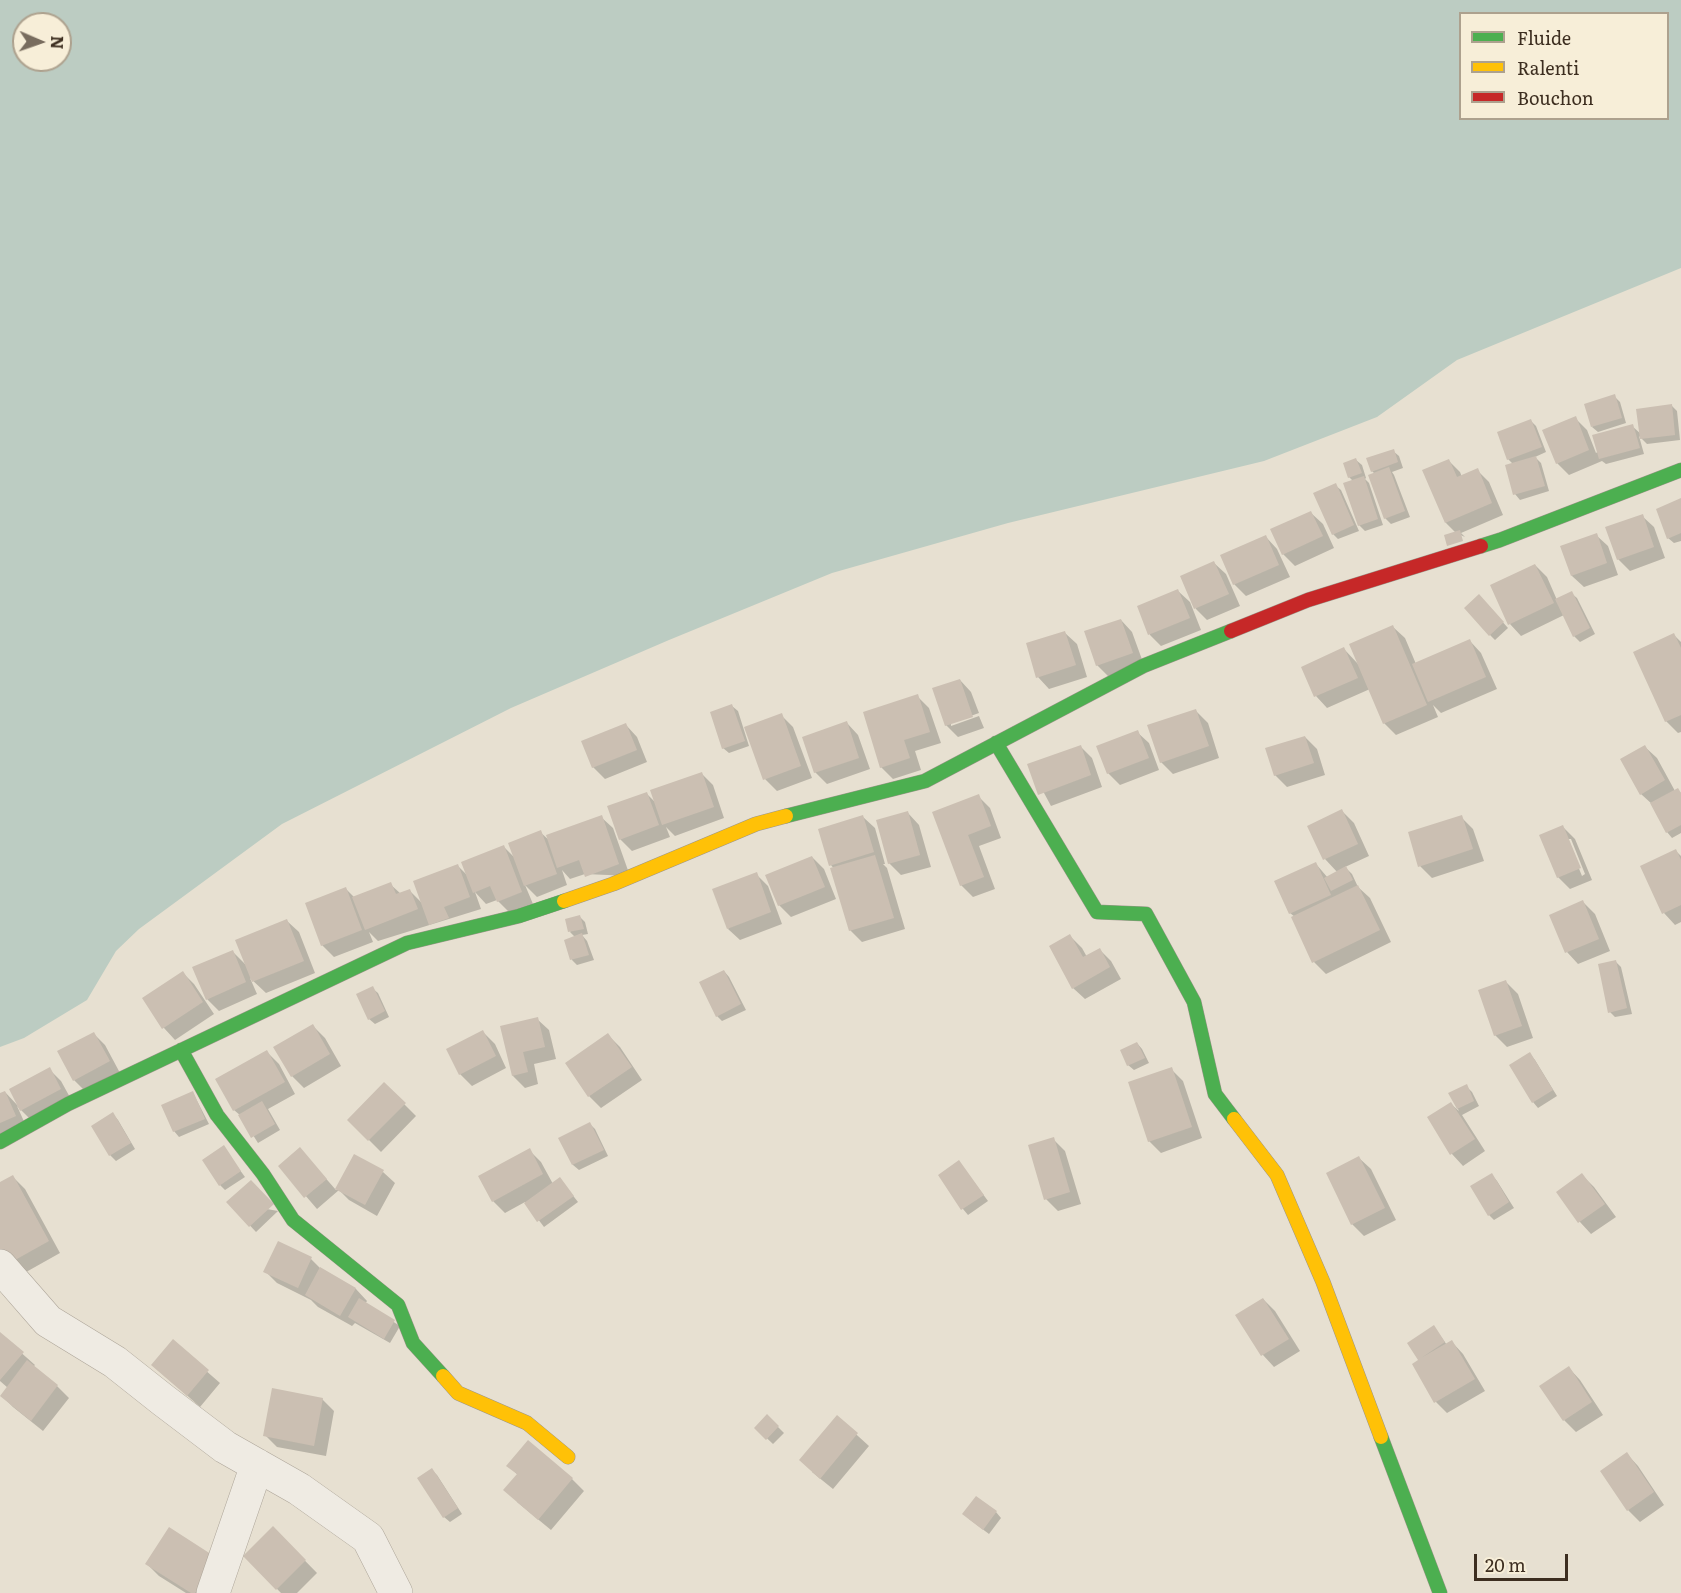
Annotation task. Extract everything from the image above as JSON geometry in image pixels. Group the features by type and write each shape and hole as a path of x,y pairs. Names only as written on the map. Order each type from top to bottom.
{"street":[{"path":"0,1142 68,1104 407,943 519,916 613,884 756,824 925,781 1143,666 1308,600 1500,540 1681,470"},
{"path":"996,743 1096,912 1146,914 1194,1002 1215,1094 1277,1175 1323,1282 1440,1593"},
{"path":"181,1050 217,1115 263,1174 293,1220 398,1305 413,1342 459,1393 527,1423 568,1456"},
{"path":"0,1266 48,1321 115,1362 225,1447 299,1490 368,1539 396,1593"},
{"path":"213,1593 257,1465"}],"shaded area":[{"path":"0,0 1681,0 1681,268 1457,360 1377,417 1264,461 1008,523 832,573 511,708 282,824 139,929 116,951 87,1000 24,1038 0,1047"}],"building":[{"path":"1615,394 1622,418 1591,427 1584,404"},
{"path":"1672,404 1675,435 1640,439 1636,409"},
{"path":"1576,416 1589,450 1556,464 1542,430"},
{"path":"1531,419 1542,447 1507,460 1497,432"},
{"path":"1633,424 1640,448 1599,459 1592,435"},
{"path":"1394,449 1398,462 1371,472 1366,458"},
{"path":"1536,456 1545,486 1513,495 1505,465"},
{"path":"1356,458 1362,473 1348,478 1343,463"},
{"path":"1449,459 1457,477 1478,468 1492,503 1445,523 1422,470"},
{"path":"1389,467 1405,511 1384,519 1368,475"},
{"path":"1364,476 1378,519 1358,526 1343,483"},
{"path":"1336,483 1354,525 1332,535 1313,493"},
{"path":"1681,498 1681,533 1667,539 1656,509"},
{"path":"1311,511 1323,536 1282,555 1270,529"},
{"path":"1643,514 1654,547 1617,560 1605,527"},
{"path":"1460,530 1463,541 1447,546 1444,535"},
{"path":"1597,533 1607,563 1571,576 1560,546"},
{"path":"1266,535 1279,565 1233,585 1220,555"},
{"path":"1214,561 1229,594 1194,609 1180,576"},
{"path":"1535,564 1554,603 1508,625 1490,585"},
{"path":"1178,589 1190,618 1148,635 1137,606"},
{"path":"1572,591 1590,628 1573,637 1555,599"},
{"path":"1479,594 1504,622 1489,636 1464,608"},
{"path":"1121,619 1133,653 1096,666 1084,631"},
{"path":"1393,625 1427,705 1383,724 1349,644"},
{"path":"1065,631 1076,665 1036,678 1026,643"},
{"path":"1674,633 1681,648 1681,715 1665,722 1633,652"},
{"path":"1470,639 1486,677 1428,702 1412,664"},
{"path":"1344,647 1358,678 1314,697 1301,667"},
{"path":"960,679 973,717 945,726 932,688"},
{"path":"918,694 930,732 904,740 910,758 880,768 863,712"},
{"path":"732,704 745,741 722,749 710,712"},
{"path":"1196,709 1209,746 1160,763 1147,725"},
{"path":"782,713 801,766 763,780 744,727"},
{"path":"847,721 859,758 814,773 802,737"},
{"path":"626,723 637,750 592,768 581,741"},
{"path":"1138,730 1149,758 1107,774 1096,746"},
{"path":"1305,736 1314,763 1274,776 1265,748"},
{"path":"1081,745 1091,775 1038,795 1027,764"},
{"path":"1645,745 1665,780 1640,795 1620,759"},
{"path":"702,772 714,807 662,825 650,790"},
{"path":"1678,788 1681,793 1681,825 1666,833 1650,803"},
{"path":"647,792 659,825 619,840 607,806"},
{"path":"979,794 991,826 968,835 984,877 960,886 932,812"},
{"path":"1342,809 1358,844 1323,860 1307,826"},
{"path":"908,811 920,855 888,864 876,820"},
{"path":"602,815 619,864 585,877 579,860 557,868 546,835"},
{"path":"863,815 874,852 829,866 818,829"},
{"path":"1462,815 1473,849 1418,867 1408,832"},
{"path":"1563,825 1581,868 1557,878 1539,835"},
{"path":"541,830 557,874 524,886 508,843"},
{"path":"504,845 522,892 497,902 490,886 473,893 461,862"},
{"path":"1676,849 1681,860 1681,905 1662,914 1640,866"},
{"path":"875,855 894,918 849,931 830,868"},
{"path":"812,856 825,887 778,906 765,875"},
{"path":"1316,862 1331,895 1289,914 1274,881"},
{"path":"458,864 470,897 444,907 449,918 429,925 413,881"},
{"path":"1346,866 1353,880 1331,891 1324,878"},
{"path":"757,872 771,912 727,929 712,889"},
{"path":"391,882 396,894 410,889 418,909 365,930 352,897"},
{"path":"1358,885 1380,930 1312,963 1291,917"},
{"path":"346,887 362,930 321,946 305,903"},
{"path":"1583,900 1599,939 1565,953 1549,915"},
{"path":"580,915 584,929 568,932 565,919"},
{"path":"287,919 304,961 252,982 235,940"},
{"path":"582,933 589,955 570,960 564,940"},
{"path":"1070,934 1083,957 1100,948 1110,967 1072,989 1049,946"},
{"path":"233,950 246,982 206,1000 192,967"},
{"path":"1616,960 1627,1008 1608,1013 1598,964"},
{"path":"724,970 741,1004 716,1017 699,982"},
{"path":"183,971 203,1002 162,1029 142,998"},
{"path":"1506,980 1522,1026 1494,1036 1478,990"},
{"path":"373,986 385,1011 368,1020 356,994"},
{"path":"538,1017 545,1047 523,1052 528,1072 512,1076 500,1026"},
{"path":"313,1024 330,1054 291,1077 273,1047"},
{"path":"483,1030 496,1056 459,1075 446,1049"},
{"path":"94,1032 110,1061 73,1081 57,1051"},
{"path":"608,1033 632,1067 588,1097 565,1063"},
{"path":"1137,1042 1145,1058 1127,1066 1120,1050"},
{"path":"267,1050 285,1082 233,1111 215,1079"},
{"path":"1530,1052 1553,1090 1532,1103 1509,1065"},
{"path":"50,1067 61,1089 20,1111 9,1089"},
{"path":"1172,1067 1192,1127 1148,1142 1128,1082"},
{"path":"384,1082 406,1103 368,1141 347,1120"},
{"path":"1467,1084 1474,1101 1457,1109 1448,1093"},
{"path":"5,1091 16,1116 0,1123 0,1093"},
{"path":"193,1091 205,1119 173,1132 161,1105"},
{"path":"262,1101 275,1124 251,1138 238,1115"},
{"path":"1451,1102 1475,1139 1450,1155 1427,1117"},
{"path":"113,1112 131,1143 109,1156 91,1126"},
{"path":"590,1122 604,1150 572,1165 558,1138"},
{"path":"1054,1137 1070,1192 1044,1200 1028,1145"},
{"path":"224,1145 241,1171 219,1186 202,1160"},
{"path":"300,1147 327,1179 304,1198 278,1166"},
{"path":"530,1148 543,1174 492,1202 478,1176"},
{"path":"354,1154 384,1170 365,1205 335,1189"},
{"path":"1359,1156 1385,1208 1351,1225 1326,1173"},
{"path":"959,1160 984,1195 961,1210 938,1175"},
{"path":"1492,1173 1509,1202 1488,1216 1470,1186"},
{"path":"1582,1173 1605,1204 1578,1223 1556,1192"},
{"path":"13,1175 49,1241 6,1265 0,1255 0,1182"},
{"path":"560,1177 574,1196 537,1222 524,1203"},
{"path":"251,1180 274,1204 249,1227 226,1202"},
{"path":"278,1241 312,1257 298,1288 263,1272"},
{"path":"320,1267 356,1288 340,1316 305,1295"},
{"path":"359,1298 395,1320 384,1339 348,1317"},
{"path":"1263,1298 1289,1339 1261,1356 1235,1315"},
{"path":"1434,1325 1445,1342 1421,1358 1452,1340 1475,1379 1434,1403 1412,1364 1418,1360 1407,1343"},
{"path":"0,1332 24,1352 0,1380"},
{"path":"173,1339 209,1370 187,1396 151,1365"},
{"path":"27,1360 58,1385 31,1421 0,1396"},
{"path":"1569,1366 1592,1402 1563,1421 1539,1386"},
{"path":"272,1388 323,1398 314,1446 263,1436"},
{"path":"767,1414 779,1426 766,1440 754,1428"},
{"path":"837,1415 858,1433 820,1479 799,1460"},
{"path":"528,1440 573,1478 538,1520 503,1490 517,1474 506,1466"},
{"path":"1627,1452 1654,1492 1627,1511 1600,1471"},
{"path":"432,1468 458,1508 443,1518 417,1478"},
{"path":"976,1496 997,1511 983,1530 962,1514"},
{"path":"273,1526 306,1560 276,1590 243,1556"},
{"path":"169,1527 217,1558 195,1593 191,1593 145,1564"}],"traffic: fast":[{"path":"1481,546 1681,470"},
{"path":"786,816 925,781 1143,666 1231,631"},
{"path":"996,743 1097,912 1146,914 1194,1002 1215,1094 1234,1119"},
{"path":"0,1142 68,1104 407,943 519,916 564,901"},
{"path":"181,1050 217,1115 263,1174 293,1220 398,1305 413,1343 443,1376"},
{"path":"1381,1437 1440,1593"}],"traffic: slow":[{"path":"564,901 613,884 756,824 786,816"},
{"path":"1234,1119 1277,1175 1323,1282 1381,1437"},
{"path":"443,1376 458,1393 527,1423 568,1457"}],"traffic: jam":[{"path":"1231,631 1308,600 1481,546"}]}
